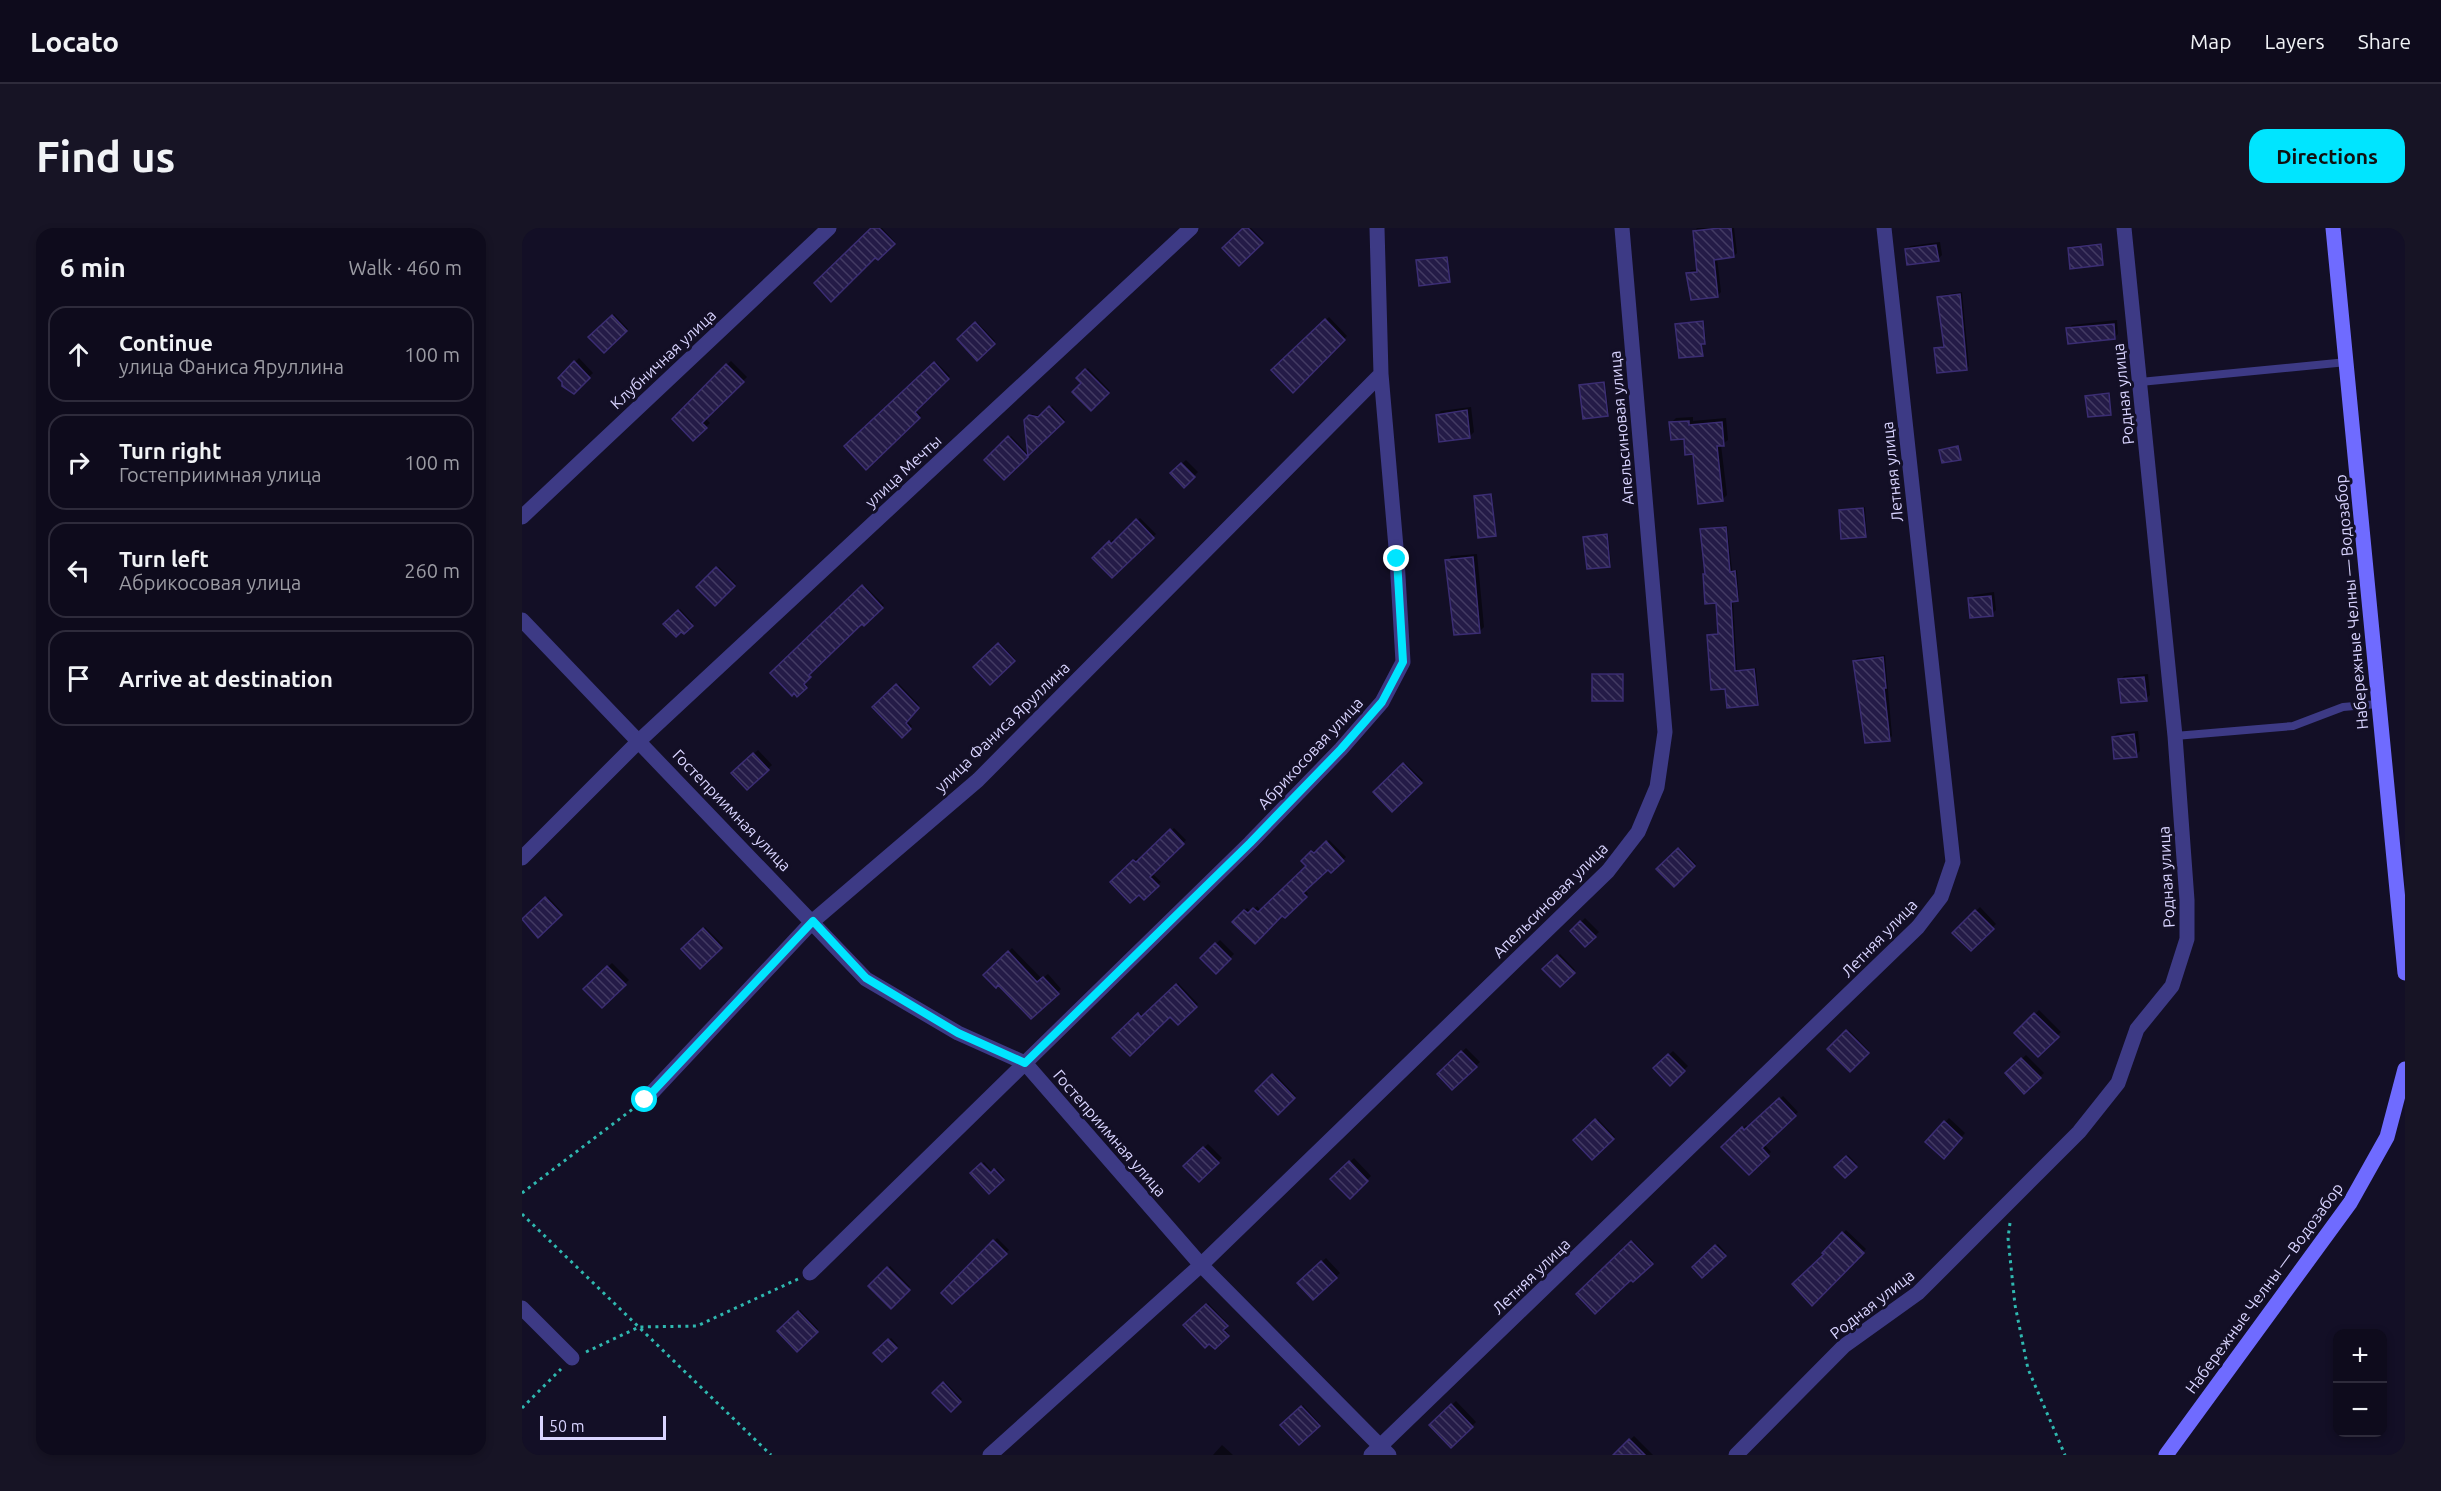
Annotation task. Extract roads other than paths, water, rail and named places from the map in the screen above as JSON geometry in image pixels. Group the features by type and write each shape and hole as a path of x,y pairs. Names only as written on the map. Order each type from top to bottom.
{"main road":[{"name":"Набережные Челны — Водозабор","path":"2333,228 2405,973"},
{"name":"Набережные Челны — Водозабор","path":"2166,1455 2350,1203 2387,1137 2405,1069"}],"street":[{"name":"Клубничная улица","path":"522,517 829,228"},
{"name":"улица Мечты","path":"522,858 640,740 1191,228"},
{"name":"Абрикосовая улица","path":"810,1273 1242,851 1341,749 1382,702 1403,662 1397,559 1381,374 1377,228"},
{"name":"Апельсиновая улица","path":"990,1455 1201,1265 1608,872 1638,832 1657,787 1665,732 1622,228"},
{"name":"Летняя улица","path":"1380,1452 1918,927 1941,897 1953,862 1884,228"},
{"name":"Родная улица","path":"1736,1455 1844,1346 1918,1293 2079,1132 2118,1083 2137,1029 2172,986 2187,939 2187,900 2175,736 2124,228"},
{"name":"улица Фаниса Яруллина","path":"645,1100 813,921 978,780 1381,374"},
{"name":"Гостеприимная улица","path":"522,620 640,740 866,978 958,1033 1025,1063 1201,1265 1380,1452"},
{"path":"522,1308 572,1358"}],"lane":[{"path":"2140,382 2347,362"},
{"path":"2175,736 2293,726 2343,707 2378,704"}]}
